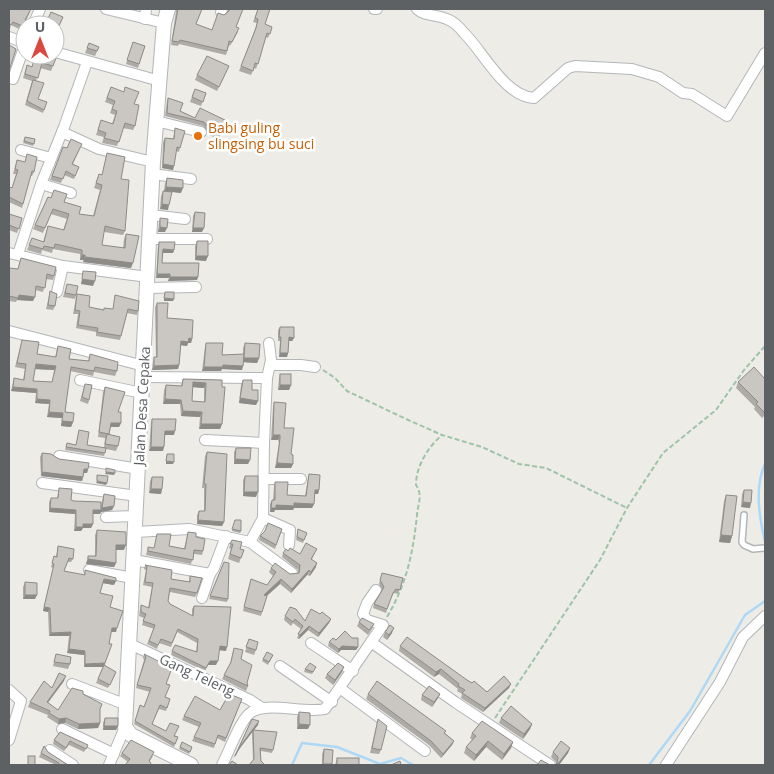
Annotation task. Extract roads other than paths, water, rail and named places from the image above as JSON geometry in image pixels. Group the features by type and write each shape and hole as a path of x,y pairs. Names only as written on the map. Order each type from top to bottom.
{"street":[{"path":"106,9 146,14 164,23"},
{"name":"Jalan Desa Cepaka","path":"126,727 153,168 164,23 168,9"},
{"path":"416,9 421,13 450,20 466,34 498,78 528,98 534,98 568,68 575,66 632,69 659,77 683,93 692,94 726,116 765,53"},
{"path":"65,55 160,81"},
{"path":"87,62 52,158 13,254 148,283 196,287"},
{"path":"14,79 18,65"},
{"path":"156,121 201,132"},
{"path":"62,132 99,149 191,179"},
{"path":"21,150 52,158"},
{"path":"41,184 71,193"},
{"path":"151,215 185,219"},
{"path":"150,239 207,239"},
{"path":"57,292 63,266"},
{"path":"9,331 143,371 267,378"},
{"path":"250,542 263,518 264,443 267,378 270,365 269,343"},
{"path":"270,365 315,367"},
{"path":"80,380 142,393"},
{"path":"205,440 264,443"},
{"path":"59,456 139,469"},
{"path":"264,479 301,479"},
{"path":"42,483 137,496"},
{"path":"106,517 136,516"},
{"path":"263,518 290,530 289,545"},
{"path":"136,532 189,529 250,542 292,573"},
{"path":"202,598 226,536"},
{"path":"134,560 210,574"},
{"path":"89,570 133,578"},
{"path":"222,765 248,715 262,708 317,711 325,709 332,702 383,625 363,617 367,603 376,590"},
{"path":"666,765 720,682 743,637 765,616"},
{"path":"371,642 490,726 550,765"},
{"path":"311,643 353,670"},
{"name":"Gang Teleng","path":"130,644 250,700 262,708"},
{"path":"280,666 332,702"},
{"path":"72,684 127,705"},
{"path":"341,689 425,751"},
{"path":"9,690 21,701 9,740"},
{"path":"109,765 126,727"},
{"path":"126,727 131,735 191,765"},
{"path":"62,729 114,754"},
{"path":"50,750 73,765"}],"lane":[{"path":"744,515 742,542 753,549 765,548"}],"waterway":[{"path":"765,464 759,492 759,512 765,541"},
{"path":"649,765 690,711 745,615 765,601"},
{"path":"292,765 302,743 337,747 380,764 401,758 413,765"}],"place":[{"name":"Babi guling slingsing bu suci","path":"198,136"}]}
